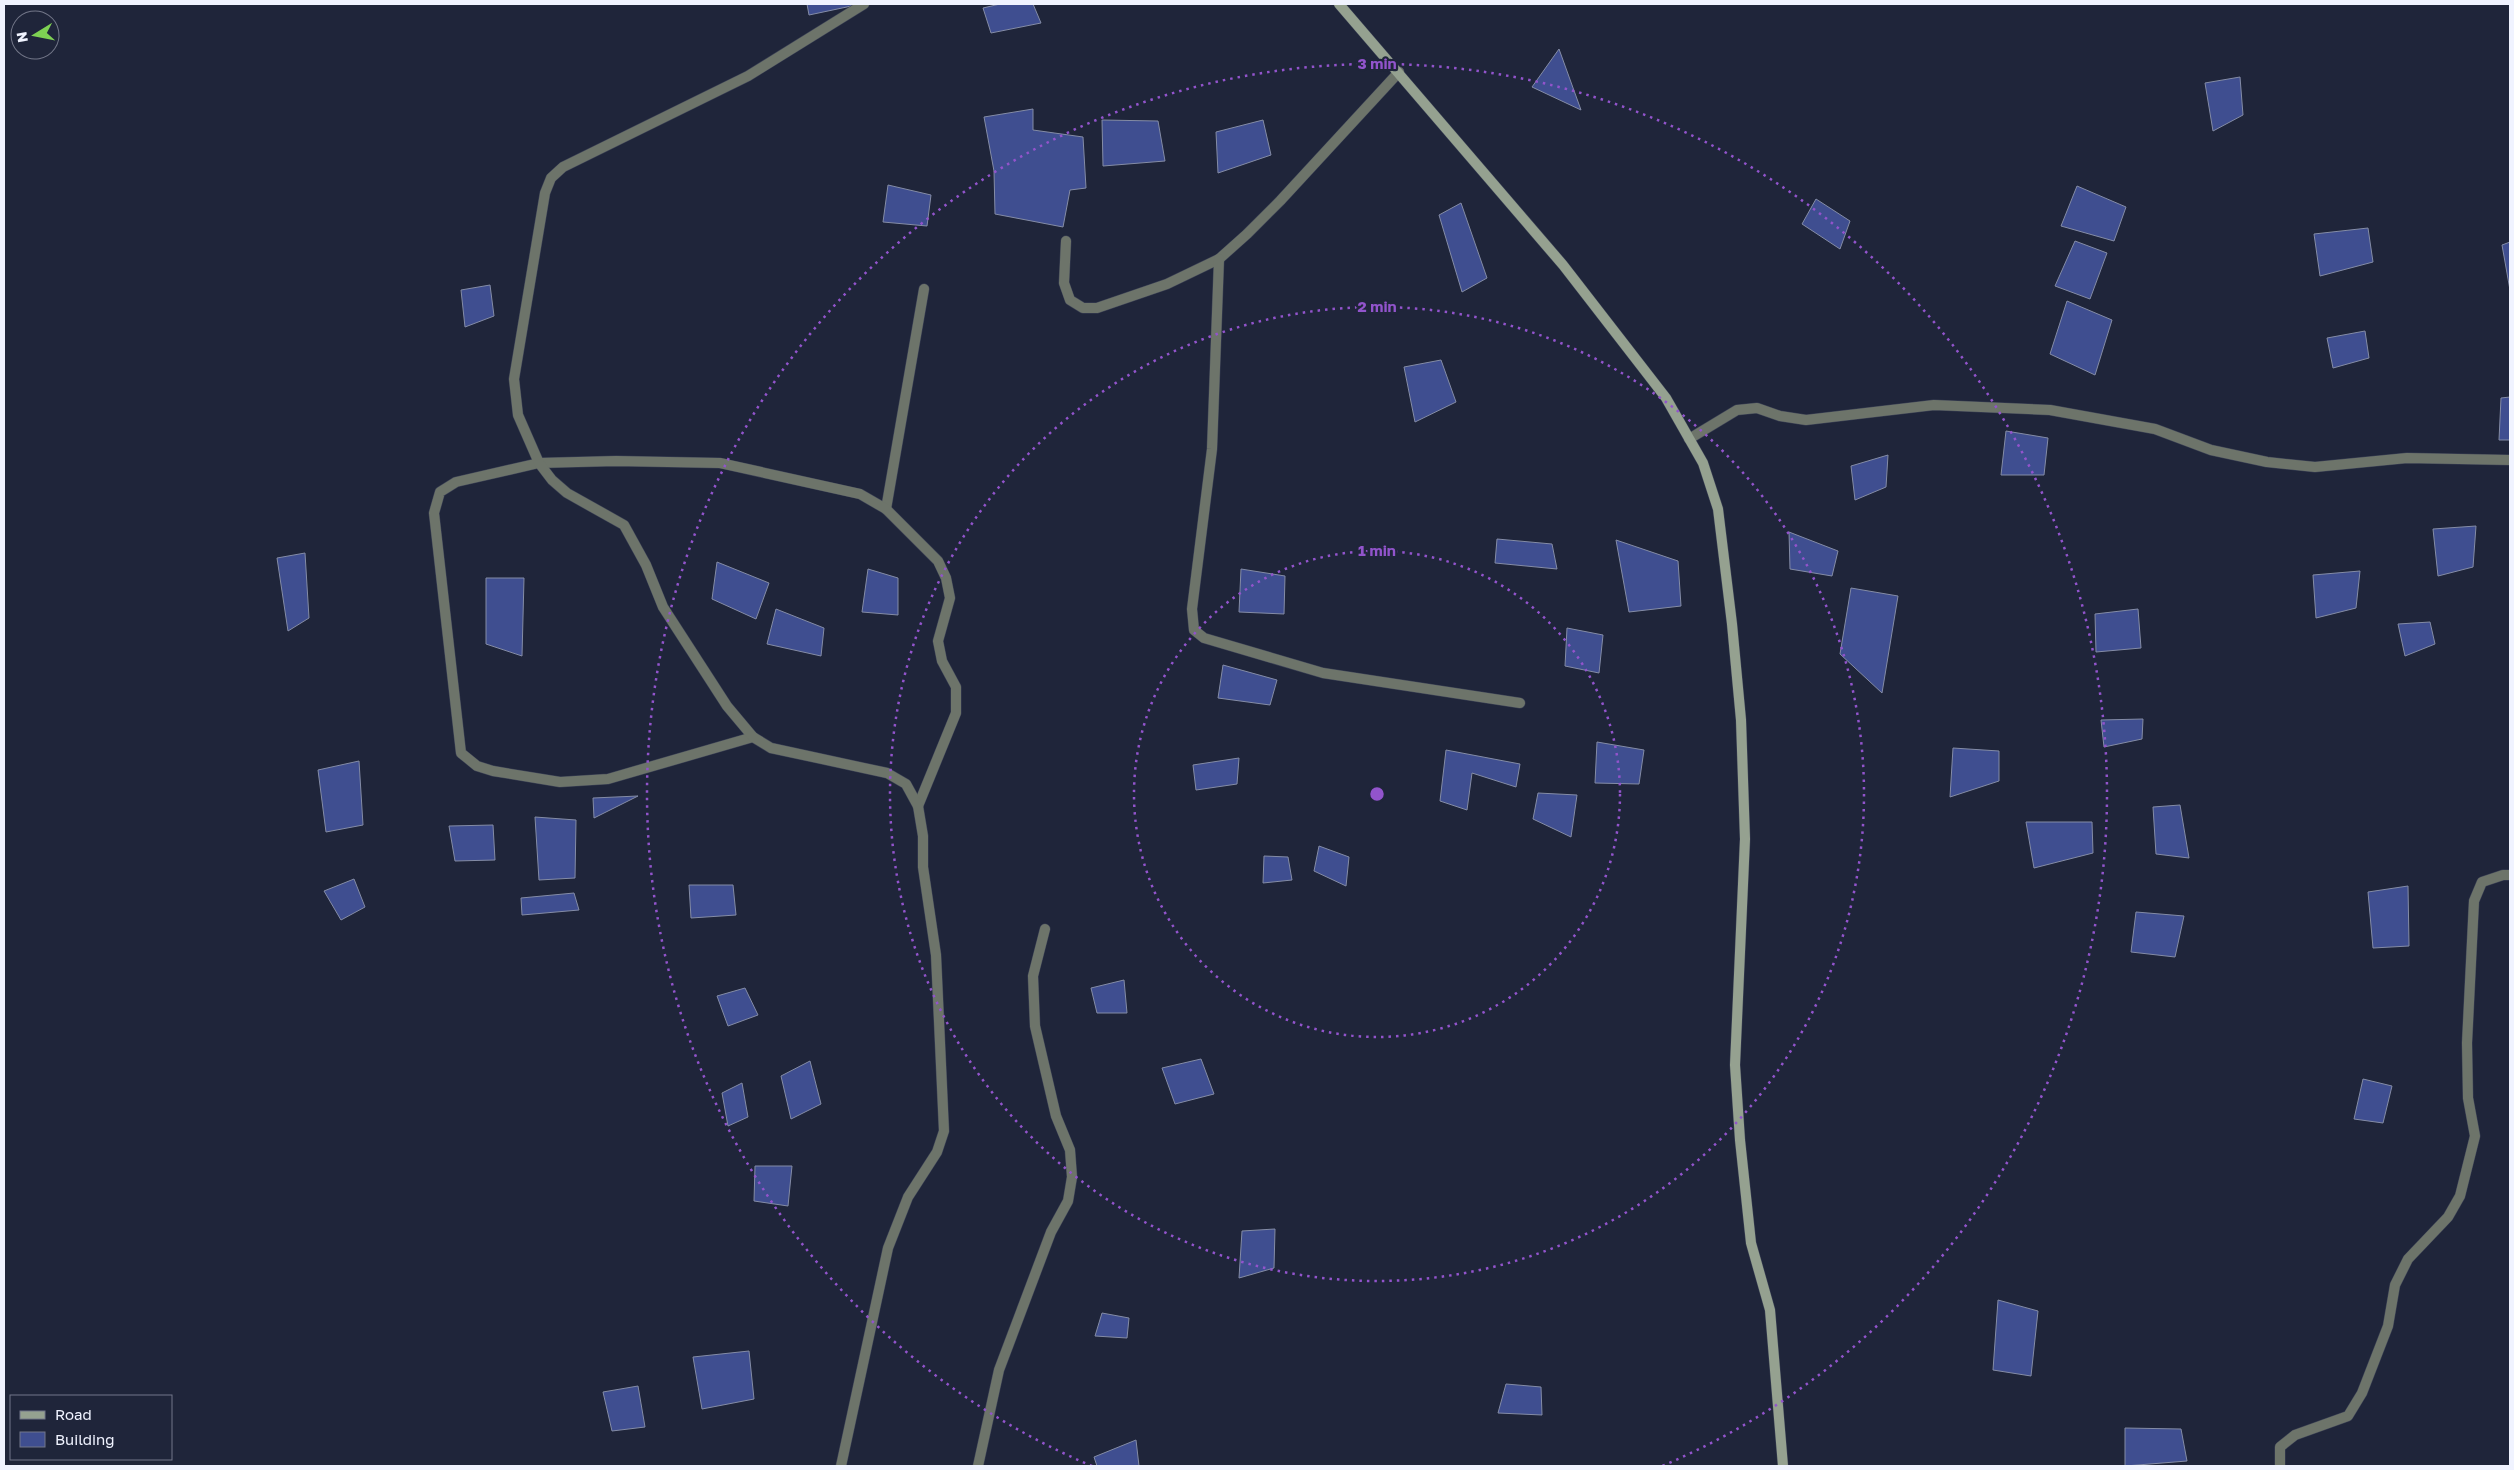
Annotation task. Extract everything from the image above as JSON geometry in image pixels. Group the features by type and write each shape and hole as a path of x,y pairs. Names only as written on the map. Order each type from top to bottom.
{"street":[{"path":"841,1466 888,1248 908,1197 937,1152 944,1131 936,955 923,867 923,836 918,806 906,784 887,773 771,748 753,737 727,706 664,606 643,557 624,525 567,493 552,480 539,463 518,415 514,379 545,193 551,178 563,167 748,76 864,4"},
{"path":"1339,4 1563,265 1612,326 1666,398 1703,463 1718,509 1738,682 1745,840 1735,1065 1740,1140 1751,1243 1770,1310 1783,1466"},
{"path":"1066,241 1064,283 1070,300 1083,308 1096,308 1168,284 1219,258 1273,208 1399,72"},
{"path":"1219,258 1212,449 1192,609 1194,630 1204,638 1323,674 1520,703"},
{"path":"886,509 924,289"},
{"path":"1689,439 1737,410 1757,408 1780,416 1806,420 1934,405 2050,410 2155,429 2211,450 2267,462 2305,466 2407,458 2510,460"},
{"path":"753,737 608,779 560,782 493,771 477,766 461,753 434,513 440,492 456,482 539,463 720,463 860,494 886,509 938,561 946,578 950,598 938,642 942,661 956,687 956,712 918,806"},
{"path":"2280,1466 2280,1446 2295,1435 2348,1416 2362,1393 2388,1326 2395,1285 2408,1259 2448,1217 2460,1196 2475,1136 2468,1098 2467,1043 2474,901 2482,882 2503,875 2510,875"},
{"path":"978,1466 999,1370 1051,1232 1068,1200 1072,1177 1070,1150 1056,1116 1035,1026 1033,976 1045,929"}],"building":[{"path":"807,4 861,4 809,15"},
{"path":"1000,4 1033,4 1041,23 991,33 983,8"},
{"path":"1559,49 1581,110 1532,87"},
{"path":"2240,77 2243,115 2213,131 2205,83"},
{"path":"1033,109 1033,130 1083,137 1086,188 1070,190 1063,227 995,214 994,171 984,117"},
{"path":"1102,120 1158,121 1165,161 1103,166"},
{"path":"1263,120 1271,155 1218,173 1216,132"},
{"path":"888,185 931,195 927,226 883,222"},
{"path":"2077,186 2126,207 2114,241 2061,226"},
{"path":"1816,199 1850,221 1840,249 1802,224"},
{"path":"1461,203 1487,278 1462,292 1439,215"},
{"path":"2368,228 2373,262 2320,276 2314,234"},
{"path":"2075,241 2107,253 2090,299 2055,286"},
{"path":"2510,242 2510,290 2502,245"},
{"path":"490,285 494,316 465,327 461,290"},
{"path":"2067,301 2112,320 2095,375 2050,354"},
{"path":"2365,331 2369,358 2333,368 2327,338"},
{"path":"1441,360 1456,402 1415,422 1404,367"},
{"path":"2510,397 2510,440 2499,440 2501,398"},
{"path":"2006,431 2048,438 2044,475 2001,475"},
{"path":"1888,455 1886,487 1855,500 1851,466"},
{"path":"2476,526 2473,567 2438,576 2433,529"},
{"path":"1789,532 1838,551 1832,576 1790,569"},
{"path":"1497,539 1552,544 1557,569 1495,563"},
{"path":"1616,540 1678,561 1681,606 1629,612"},
{"path":"305,553 309,618 288,631 277,558"},
{"path":"717,562 769,583 756,619 712,599"},
{"path":"868,569 898,578 898,615 862,612"},
{"path":"1241,569 1285,576 1284,614 1239,612"},
{"path":"2360,571 2356,608 2316,618 2313,575"},
{"path":"486,578 524,578 522,656 486,644"},
{"path":"1851,588 1898,596 1882,693 1840,654"},
{"path":"776,609 824,628 821,656 767,644"},
{"path":"2138,609 2141,648 2096,652 2095,614"},
{"path":"2430,622 2435,644 2405,656 2398,624"},
{"path":"1567,628 1603,635 1599,673 1565,666"},
{"path":"1223,665 1277,680 1270,705 1218,698"},
{"path":"2143,719 2142,739 2104,747 2101,720"},
{"path":"1597,742 1644,750 1639,784 1595,783"},
{"path":"1953,748 1999,751 1999,781 1950,797"},
{"path":"1446,750 1520,764 1516,787 1472,773 1467,810 1440,801"},
{"path":"1239,758 1237,784 1196,790 1193,765"},
{"path":"359,761 363,825 326,832 318,770"},
{"path":"1538,793 1577,795 1571,837 1533,819"},
{"path":"638,796 594,818 593,798"},
{"path":"2180,805 2189,858 2156,854 2153,807"},
{"path":"535,817 576,820 575,878 539,880"},
{"path":"2026,822 2092,822 2093,853 2034,868"},
{"path":"493,825 495,860 455,861 449,826"},
{"path":"1319,846 1349,857 1346,886 1314,871"},
{"path":"1264,856 1288,857 1292,880 1263,883"},
{"path":"354,879 365,907 341,920 324,891"},
{"path":"689,885 733,885 736,915 691,918"},
{"path":"2408,886 2409,946 2373,948 2368,892"},
{"path":"574,893 579,910 522,915 521,898"},
{"path":"2136,912 2184,916 2175,957 2131,952"},
{"path":"1124,980 1127,1013 1097,1013 1091,988"},
{"path":"745,988 758,1015 728,1026 717,996"},
{"path":"1201,1059 1214,1094 1175,1104 1162,1068"},
{"path":"810,1061 821,1104 791,1119 781,1076"},
{"path":"2363,1079 2392,1086 2383,1123 2354,1119"},
{"path":"742,1083 748,1117 728,1126 722,1093"},
{"path":"755,1166 792,1166 788,1206 754,1201"},
{"path":"1275,1229 1274,1268 1239,1278 1242,1231"},
{"path":"1998,1300 2038,1311 2031,1376 1993,1370"},
{"path":"1102,1313 1129,1318 1127,1338 1095,1336"},
{"path":"749,1351 754,1399 702,1409 693,1357"},
{"path":"1506,1384 1541,1387 1542,1415 1498,1413"},
{"path":"638,1386 645,1427 612,1431 603,1392"},
{"path":"2125,1428 2181,1429 2187,1461 2125,1466"},
{"path":"1136,1440 1139,1466 1097,1466 1094,1457"}]}
